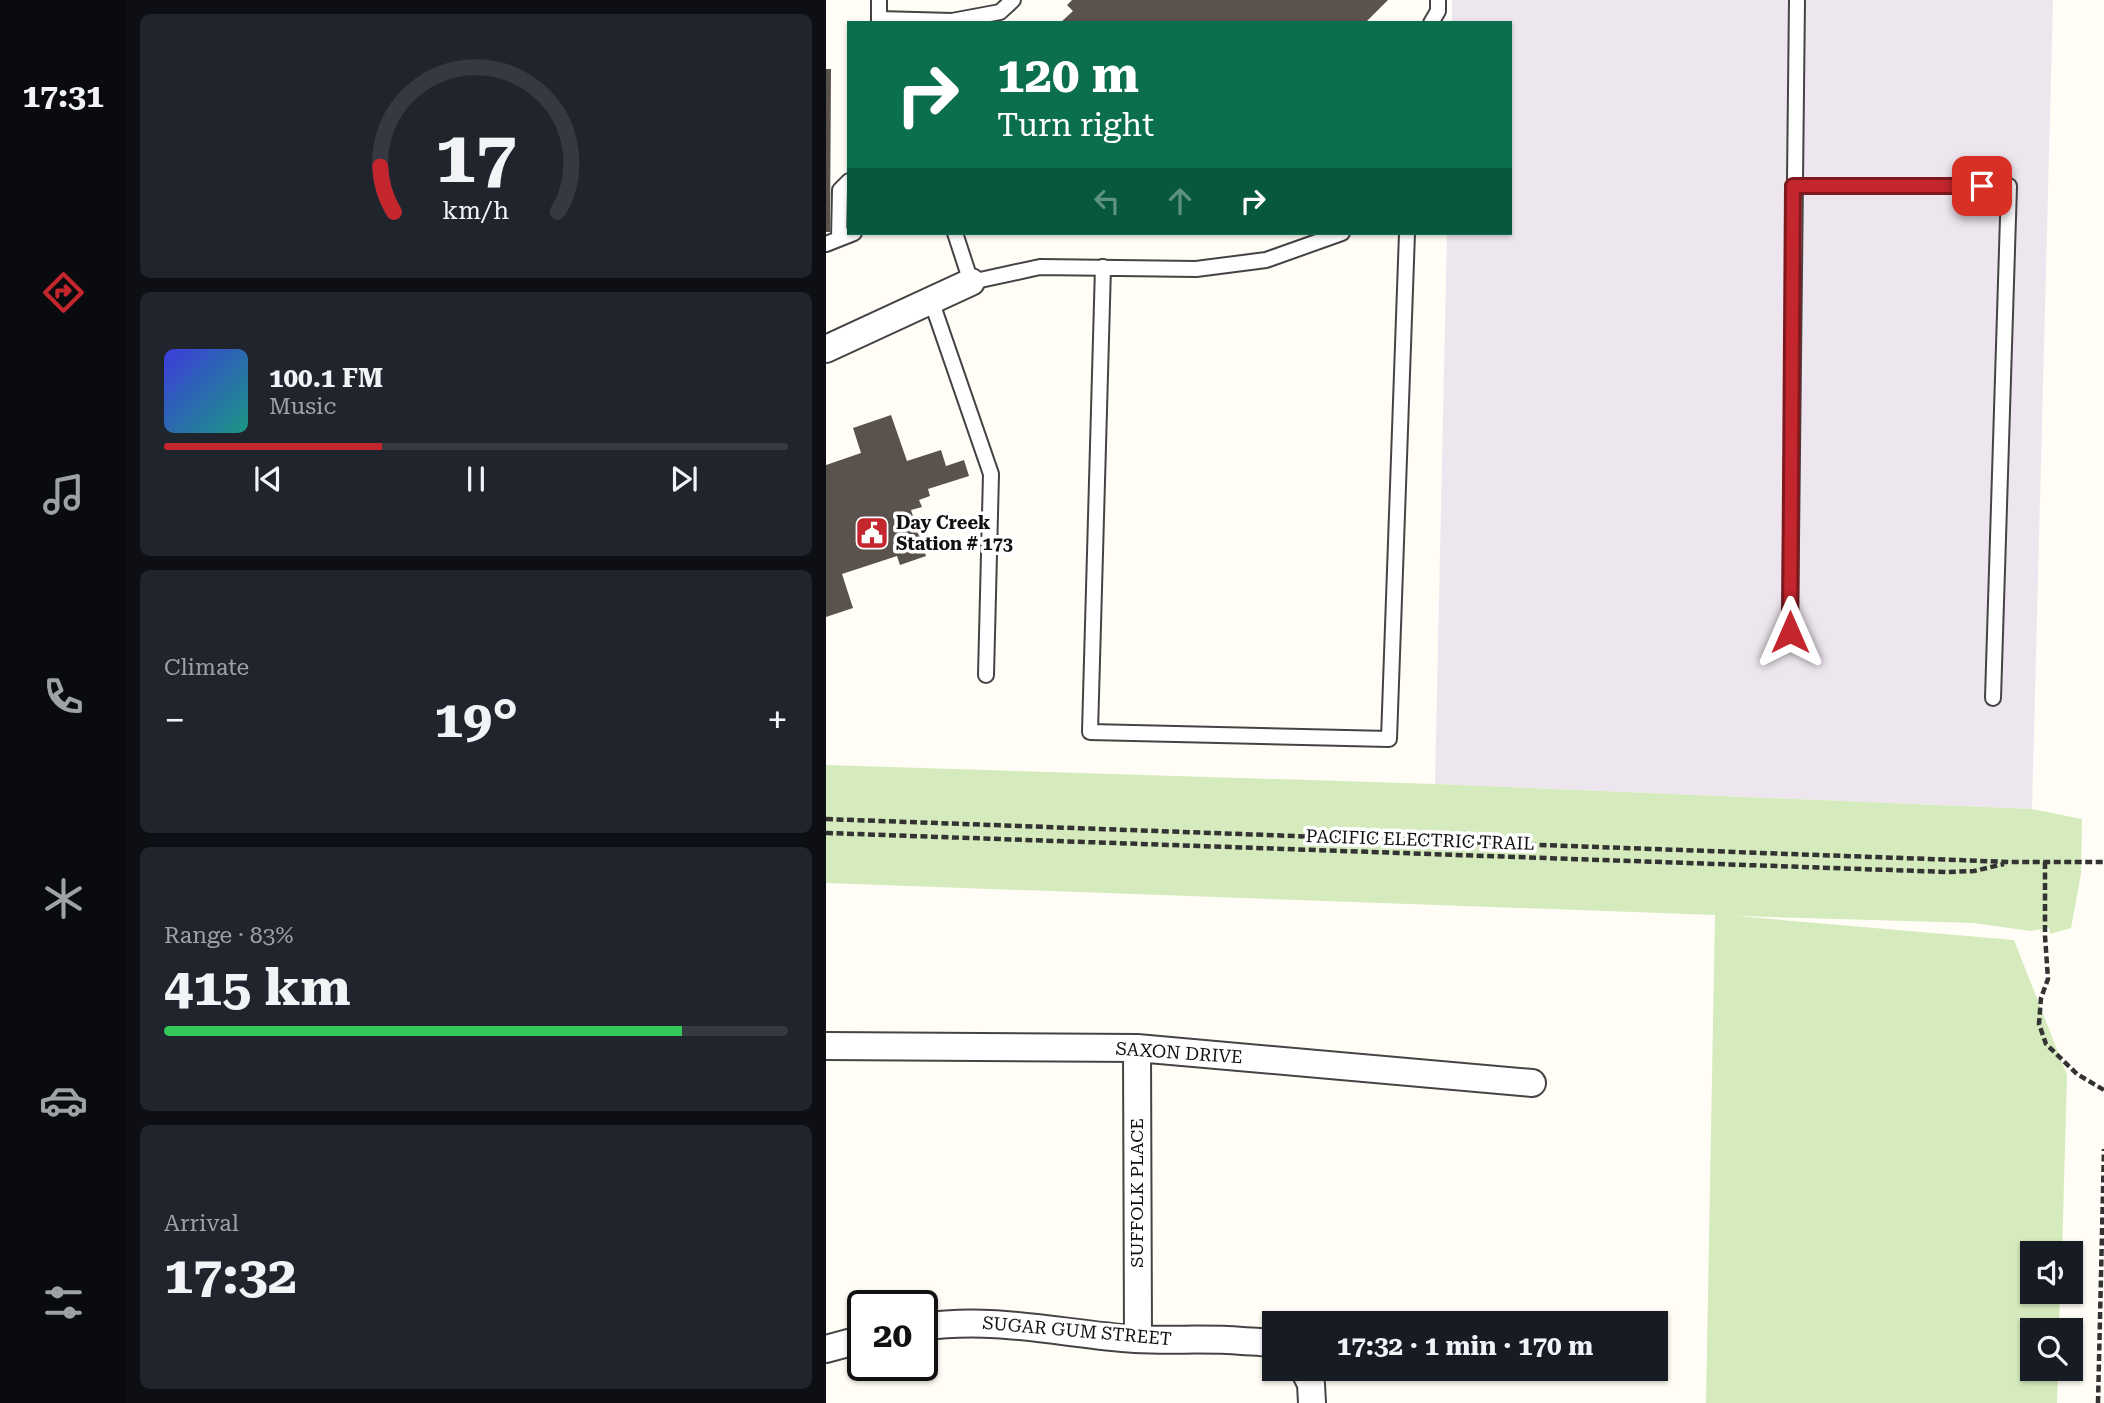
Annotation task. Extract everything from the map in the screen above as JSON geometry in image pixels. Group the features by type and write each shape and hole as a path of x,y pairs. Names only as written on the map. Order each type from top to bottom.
{"street":[{"path":"826,349 971,282"},
{"name":"SAXON DRIVE","path":"826,1046 1137,1048 1532,1083"},
{"name":"SUFFOLK PLACE","path":"1137,1048 1138,1339"},
{"name":"SUGAR GUM STREET","path":"938,1326 978,1323 1025,1325 1138,1339 1235,1340 1262,1343"},
{"path":"826,1349 847,1343"},
{"path":"1310,1381 1312,1403"}],"lane":[{"path":"879,0 879,21 952,21 1000,12 1013,0"},
{"path":"1432,21 1438,11 1438,0"},
{"path":"1790,632 1797,0"},
{"path":"833,241 840,190 847,183"},
{"path":"1793,186 2009,186 1993,698"},
{"path":"956,235 971,282 1040,268 1196,269 1266,260 1336,235"},
{"path":"1103,267 1090,732 1389,739 1407,235"},
{"path":"931,300 990,474 986,675"}],"path":[{"name":"PACIFIC ELECTRIC TRAIL","path":"826,818 2011,862 2104,862"},
{"name":"PACIFIC ELECTRIC TRAIL","path":"826,833 1947,872 1974,871 2011,862"},
{"path":"2045,862 2048,979 2040,998 2039,1024 2046,1044 2077,1074 2104,1090"},
{"path":"2098,1403 2104,1149"}],"shaded area":[{"path":"1452,0 2053,0 2032,809 1435,784 1447,235 1512,235 1512,21 1452,21"}],"green space":[{"path":"826,765 1435,784 2032,809 2082,819 2081,874 2071,928 2050,934 2049,928 2030,931 1974,923 1736,916 2014,940 2067,1075 2062,1241 2020,1241 2020,1304 2060,1304 2059,1318 2020,1318 2020,1381 2058,1381 2057,1403 1706,1403 1715,915 826,883"}],"building":[{"path":"1072,0 1388,0 1367,21 1062,21 1073,11 1067,5"},
{"path":"826,69 831,69 830,232 826,232"},
{"name":"Day Creek Station # 173","path":"891,415 907,461 941,450 946,466 964,460 969,476 928,489 930,496 919,500 922,507 911,510 926,556 900,565 897,556 842,574 853,608 826,617 826,465 861,453 853,428"}],"place":[{"name":"Day Creek Station # 173","path":"872,533"}],"route":[{"path":"1790,632 1793,186 1982,186"}]}
